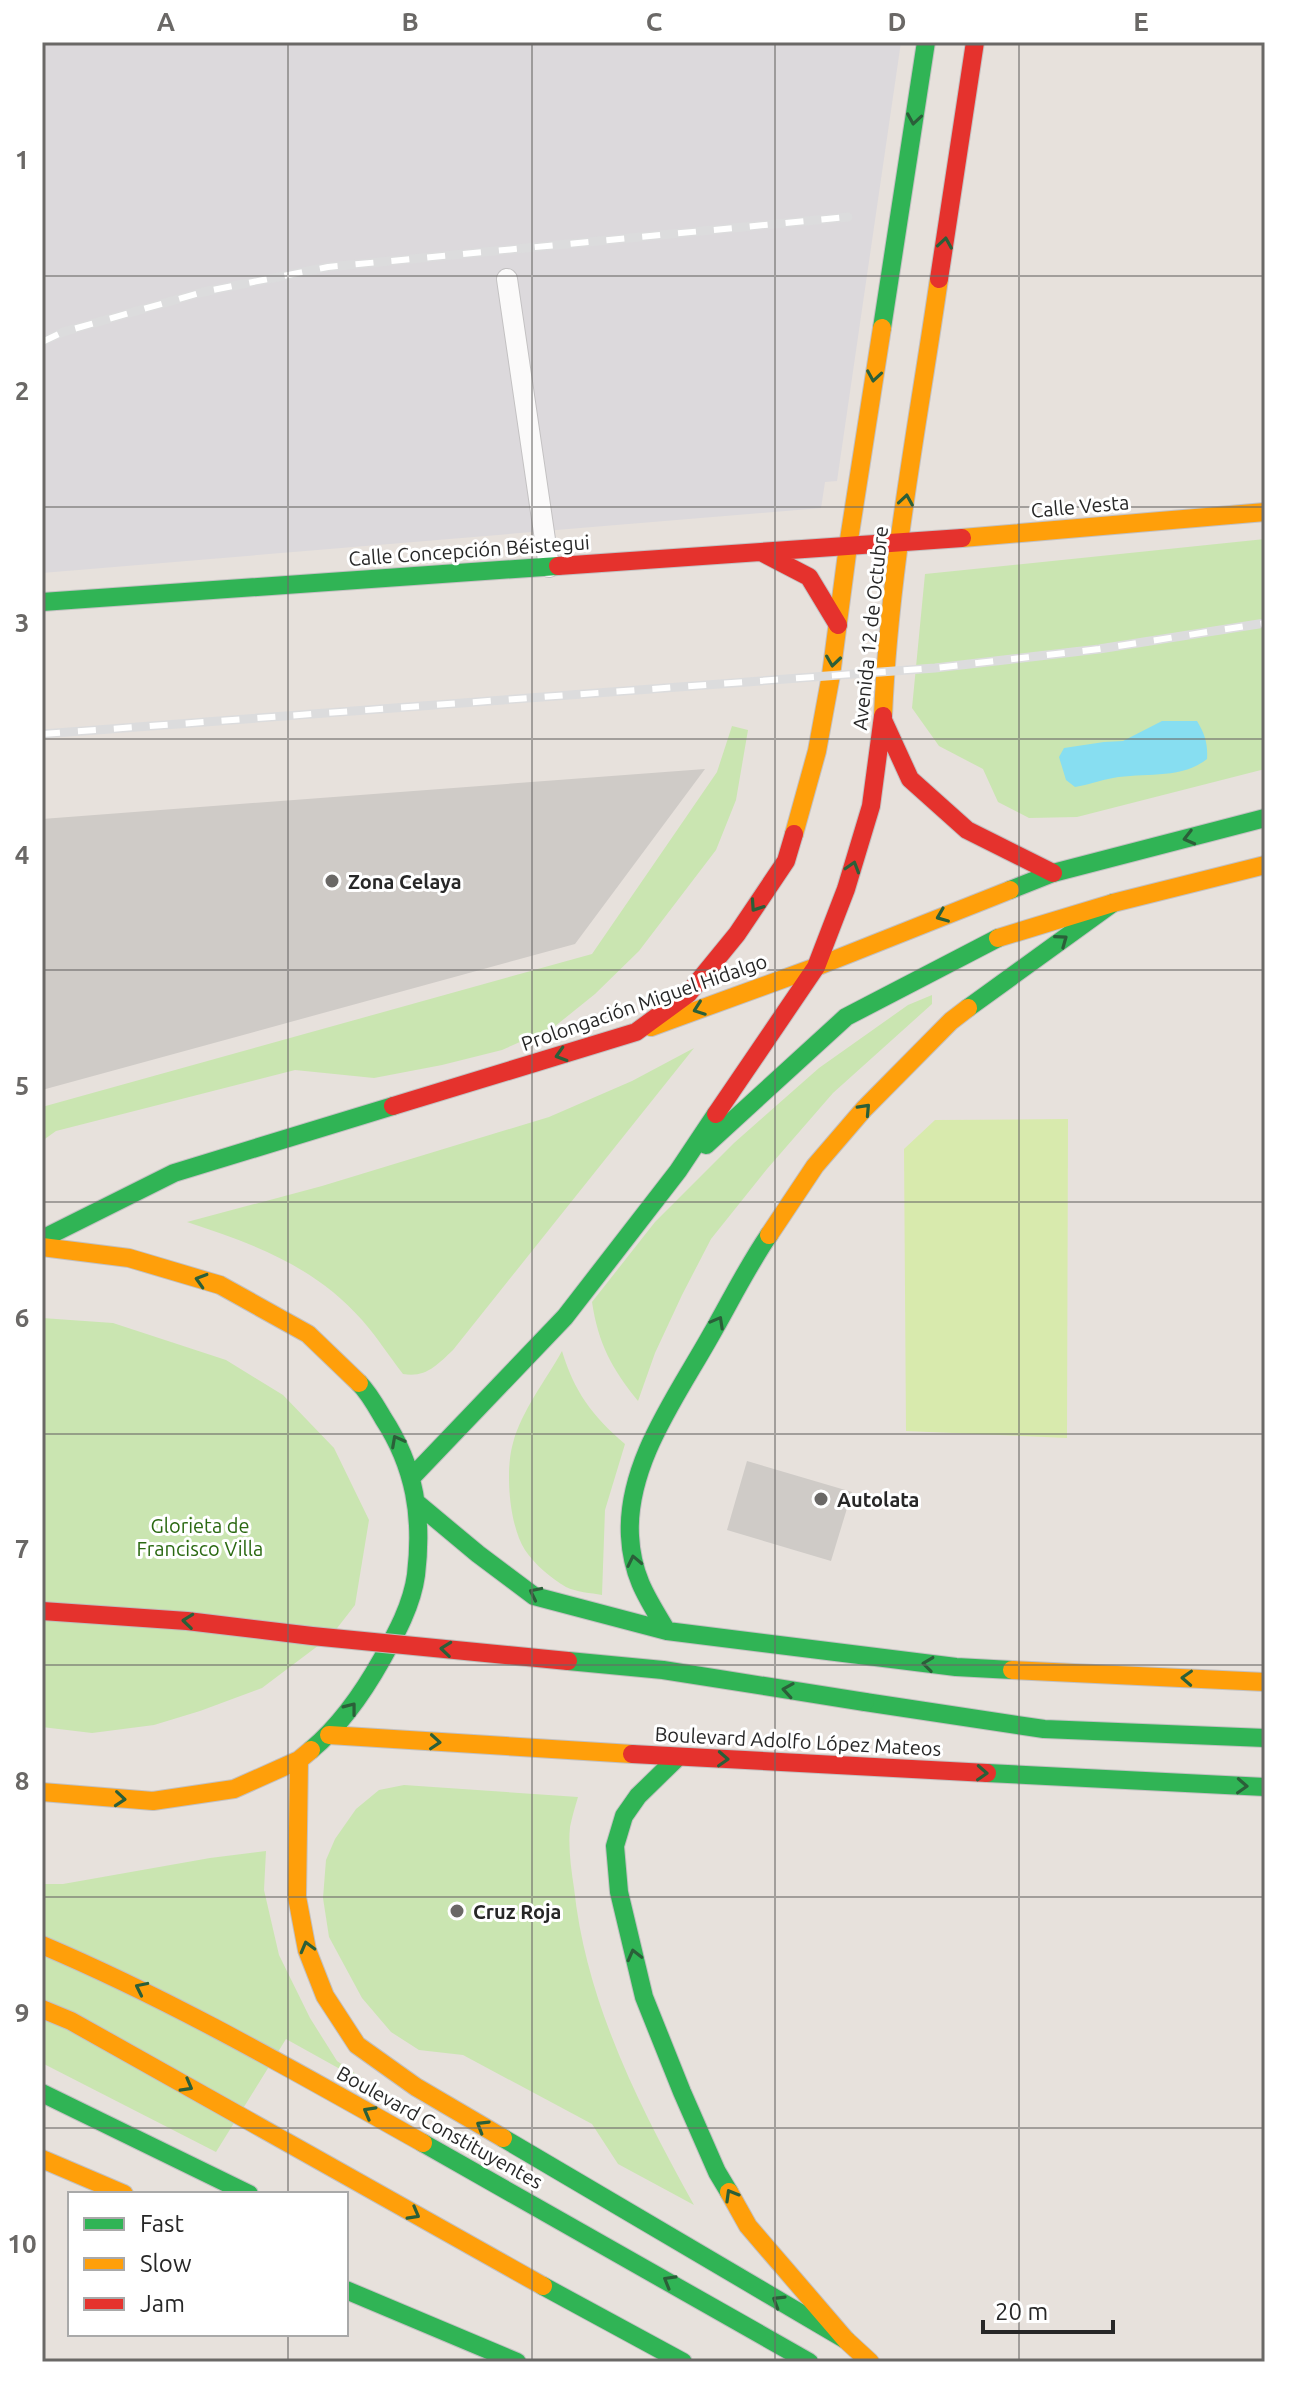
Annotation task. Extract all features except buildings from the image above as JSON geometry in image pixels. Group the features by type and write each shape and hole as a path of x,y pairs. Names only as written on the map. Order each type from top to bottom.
{"main road":[{"name":"Avenida 12 de Octubre","path":"636,1032 688,994 737,934 786,861 817,751 926,42"},
{"name":"Avenida 12 de Octubre","path":"678,1171 816,967 846,889 871,806 883,720 885,672 900,543 975,42"},
{"name":"Calle Vesta","path":"900,543 1265,512"},
{"name":"Calle Concepción Béistegui","path":"42,602 900,543"},
{"path":"761,552 809,577 838,625"},
{"path":"883,720 910,779 944,810 967,830 1053,873"},
{"name":"Prolongación Miguel Hidalgo","path":"42,1239 174,1173 636,1032 816,967 1053,873 1265,818"},
{"path":"412,1477 565,1317 678,1171 846,1017 997,938 1113,903 1265,865"},
{"path":"667,1631 640,1586 630,1535 632,1501 643,1463 659,1427 760,1248 815,1166 864,1109 951,1021 1113,903"},
{"path":"42,1247 129,1258 220,1285 308,1334 364,1388 399,1442 418,1504 416,1577 400,1626 366,1688 329,1735 299,1760 234,1789 153,1801 42,1792"},
{"path":"418,1504 534,1596 667,1631 956,1667 1265,1682"},
{"path":"42,1611 187,1621 663,1670 1044,1729 1265,1738"},
{"name":"Boulevard Adolfo López Mateos","path":"329,1735 678,1757 1265,1787"},
{"path":"678,1757 638,1796 624,1816 615,1846 619,1892 644,1997 717,2172 748,2226 846,2340 870,2362"},
{"path":"299,1760 297,1897 307,1950 325,1996 357,2045 416,2087 846,2340"},
{"name":"Boulevard Constituyentes","path":"42,1945 101,1969 185,2010 552,2214 809,2362"},
{"path":"42,2009 71,2021 683,2362"},
{"path":"42,2093 245,2192"},
{"path":"42,2159 119,2192"},
{"path":"366,2280 396,2312"},
{"path":"348,2291 517,2362"}],"lane":[{"path":"507,279 549,567"}],"shaded area":[{"path":"42,42 901,42 837,481 825,482 821,508 42,573"}],"green space":[{"path":"1265,539 1265,769 1077,817 1029,818 998,802 983,769 939,746 912,708 925,574"},
{"path":"732,726 748,730 736,800 716,850 639,951 595,994 554,1027 502,1050 374,1078 295,1070 56,1131 42,1141 42,1107 592,954 717,772"},
{"path":"932,995 932,1004 833,1093 711,1239 655,1353 638,1401 608,1355 592,1302 655,1222 734,1143 819,1068 908,1005"},
{"path":"694,1048 453,1350 425,1372 403,1374 362,1320 324,1285 303,1271 259,1248 187,1222 322,1186 549,1117 632,1081"},
{"path":"1068,1119 1067,1438 906,1431 904,1149 935,1120"},
{"name":"Glorieta de Francisco Villa","path":"42,1318 113,1323 226,1360 283,1395 334,1448 369,1520 355,1605 331,1636 262,1688 154,1725 92,1733 42,1727"},
{"path":"562,1351 572,1378 586,1402 625,1444 605,1510 602,1595 570,1589 544,1571 525,1550 512,1513 509,1468 513,1443 528,1407"},
{"path":"404,1785 578,1797 570,1827 570,1858 580,1930 590,1972 635,2091 694,2205 618,2164 592,2124 463,2055 419,2050 391,2032 362,1998 329,1937 323,1898 326,1860 335,1839 356,1809 379,1790"},
{"path":"266,1851 264,1890 279,1955 310,2018 337,2061 385,2094 286,2039 216,2152 42,2063 42,1884 63,1884"}],"water":[{"path":"1162,721 1197,721 1205,739 1207,759 1197,766 1174,773 1125,776 1075,787 1066,780 1059,757 1064,748 1123,741"}],"railway":[{"path":"42,342 63,332 203,292 328,267 848,217"},
{"path":"42,734 935,668 1099,649 1265,623"}],"traffic: fast":[{"path":"882,328 926,42"},
{"path":"42,602 558,566"},
{"path":"1010,890 1053,873 1265,818"},
{"path":"968,1008 1113,903"},
{"path":"706,1145 846,1017 998,938"},
{"path":"42,1239 174,1173 393,1106"},
{"path":"412,1477 565,1317 678,1171 716,1114"},
{"path":"667,1631 637,1575 631,1550 631,1509 636,1483 669,1406 769,1235"},
{"path":"311,1750 342,1719 375,1672 403,1619 416,1575 417,1513 409,1474 394,1436 359,1383"},
{"path":"418,1504 534,1596 667,1631 956,1667 1012,1670"},
{"path":"568,1661 663,1670 865,1702"},
{"path":"865,1702 1044,1729 1265,1738"},
{"path":"678,1757 638,1796 624,1816 615,1846 619,1892 644,1997 682,2092 729,2192"},
{"path":"987,1773 1265,1787"},
{"path":"42,2093 245,2192"},
{"path":"503,2138 846,2340"},
{"path":"423,2143 809,2362"},
{"path":"543,2286 683,2362"},
{"path":"348,2291 517,2362"}],"traffic: slow":[{"path":"883,716 891,607 905,497 939,279"},
{"path":"794,834 817,751 831,675 882,328"},
{"path":"962,538 1265,512"},
{"path":"998,938 1113,903 1265,865"},
{"path":"651,1027 816,967 1010,890"},
{"path":"769,1235 815,1166 864,1109 951,1021 968,1008"},
{"path":"42,1247 129,1258 220,1285 308,1334 359,1383"},
{"path":"1012,1670 1265,1682"},
{"path":"329,1735 632,1754"},
{"path":"42,1792 153,1801 234,1789 299,1760 311,1750"},
{"path":"299,1760 297,1897 307,1950 325,1996 357,2045 416,2087 503,2138"},
{"path":"42,1945 188,2014 423,2143"},
{"path":"42,2009 71,2021 543,2286"},
{"path":"42,2159 119,2192"},
{"path":"729,2192 748,2226 846,2340 870,2362"}],"traffic: jam":[{"path":"939,279 975,42"},
{"path":"558,566 962,538"},
{"path":"761,552 809,577 838,625"},
{"path":"716,1114 816,967 846,889 871,806 883,716"},
{"path":"883,720 910,779 967,830 1053,873"},
{"path":"393,1106 636,1032 688,994 737,934 786,861 794,834"},
{"path":"42,1611 187,1621 568,1661"},
{"path":"632,1754 987,1773"}],"place":[{"name":"Zona Celaya","path":"332,881"},
{"name":"Autolata","path":"821,1499"},
{"name":"Cruz Roja","path":"457,1911"}]}
